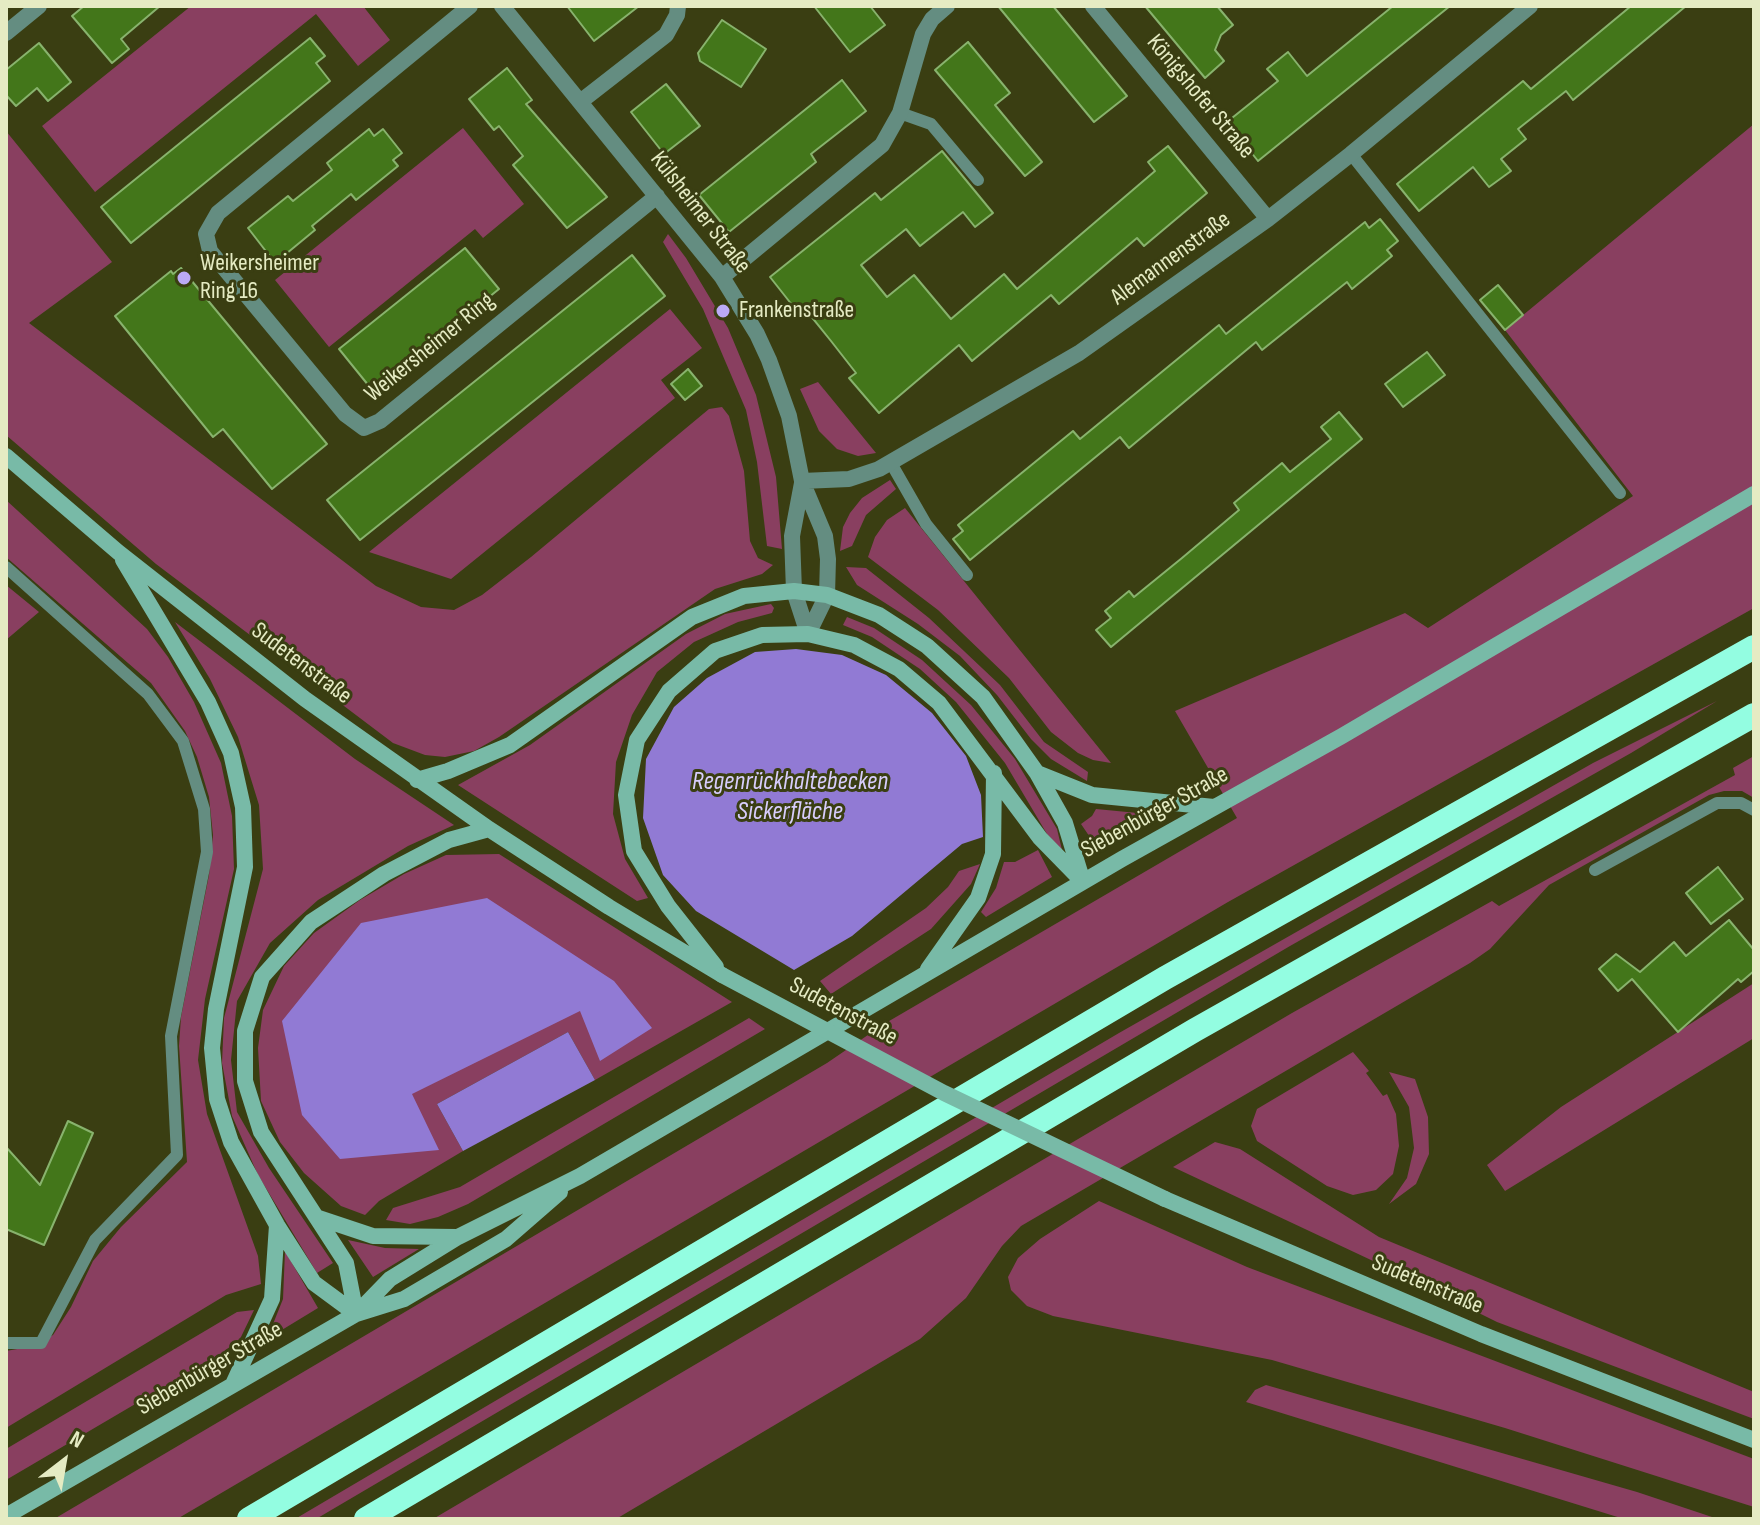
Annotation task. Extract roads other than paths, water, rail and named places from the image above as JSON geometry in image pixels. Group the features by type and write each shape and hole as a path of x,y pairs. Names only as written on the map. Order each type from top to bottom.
{"highway":[{"path":"249,1519 1165,978 1754,647"},
{"path":"366,1519 1195,1030 1754,715"}],"main road":[{"name":"Sudetenstraße","path":"6,456 118,552 305,699 489,829 722,975 944,1093 1165,1199 1481,1334 1754,1440"},
{"name":"Siebenbürger Straße","path":"356,1314 390,1279 458,1237 580,1176 925,972 1370,720 1754,494"},
{"path":"118,552 208,702 231,753 243,807 245,867 216,1009 212,1048 217,1099 231,1142 277,1225 314,1283 356,1314"},
{"path":"417,780 448,771 510,745 692,617 744,596 794,591 827,595 879,615 927,646 983,697 1037,773 1065,823 1083,882"},
{"path":"722,975 668,906 634,851 626,795 637,740 669,691 715,651 762,635 808,634 854,645 899,669 939,703 1040,838 1083,882"},
{"path":"925,972 978,898 993,854 994,773"},
{"path":"1037,773 1092,795 1216,807"},
{"path":"356,1314 346,1263 261,1132 245,1081 245,1031 262,977 311,922 384,874 449,840 489,829"},
{"name":"Siebenbürger Straße","path":"6,1516 356,1314 404,1299 506,1239 580,1176"},
{"path":"316,1217 373,1236 458,1237"},
{"path":"234,1382 272,1299 277,1225"}],"street":[{"path":"6,33 39,6"},
{"name":"Weikersheimer Ring","path":"470,6 218,213 206,234 210,251 345,414 364,428 380,421 657,196"},
{"name":"Külsheimer Straße","path":"502,6 722,277 769,360 789,416 802,481 825,536 827,595 808,634"},
{"path":"580,102 666,35 677,15 678,6"},
{"path":"722,277 882,145 900,113 923,34 932,19 947,6"},
{"name":"Königshofer Straße","path":"1093,6 1268,219"},
{"name":"Alemannenstraße","path":"802,481 849,479 891,463 1079,353 1268,219 1530,6"},
{"name":"Külsheimer Straße","path":"802,481 792,536 794,591 808,634"}],"lane":[{"path":"900,113 931,124 978,180"},
{"path":"1351,154 1620,493"},
{"path":"891,463 926,524 967,575"},
{"path":"6,567 148,694 183,741 204,809 207,852 171,1036 177,1155 95,1240 41,1343 6,1343"},
{"path":"1595,870 1717,803 1741,803 1754,810"}],"water":[{"name":"Regenrückhaltebecken Sickerfläche","path":"796,649 842,655 886,675 932,713 966,756 981,795 983,837 962,844 852,936 794,970 696,911 663,875 643,818 646,759 674,707 707,678 755,652"},
{"path":"487,898 614,981 652,1028 600,1061 580,1011 412,1094 439,1150 340,1159 302,1115 282,1021 361,923"},
{"path":"568,1032 595,1080 463,1151 437,1104"}],"place":[{"name":"Weikersheimer Ring 16","path":"184,278"},
{"name":"Frankenstraße","path":"723,311"}]}
